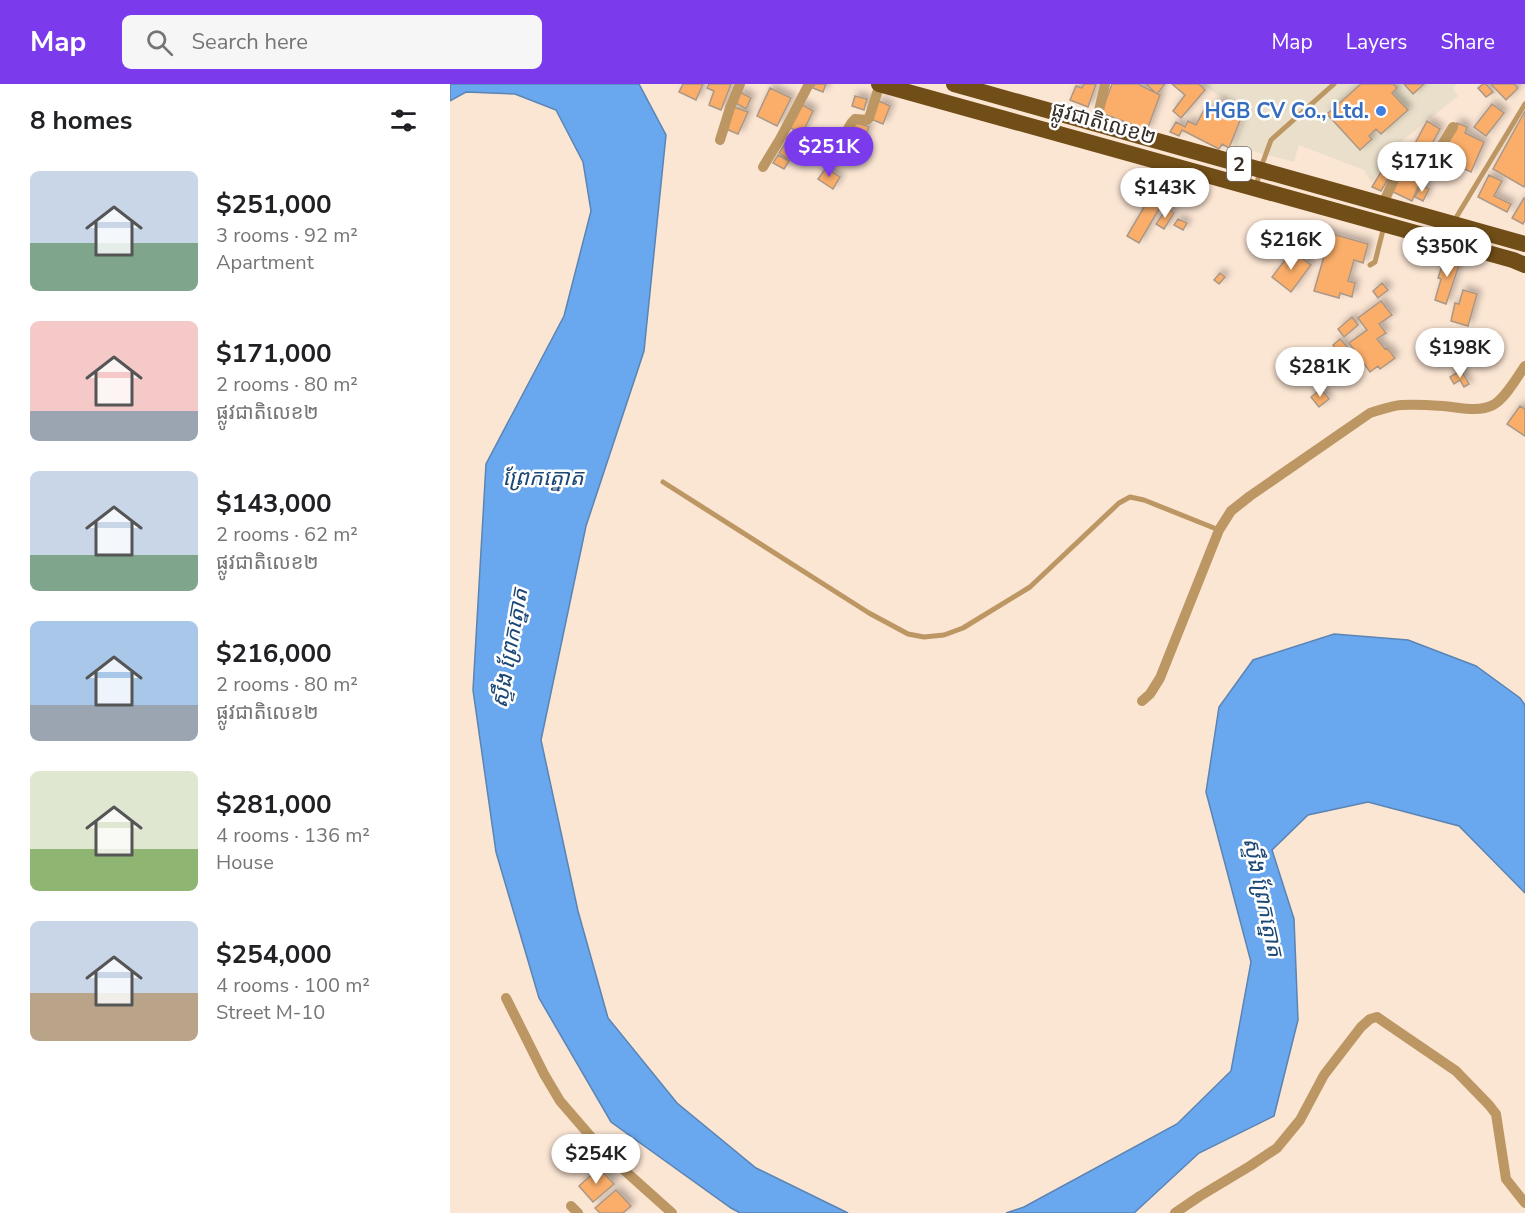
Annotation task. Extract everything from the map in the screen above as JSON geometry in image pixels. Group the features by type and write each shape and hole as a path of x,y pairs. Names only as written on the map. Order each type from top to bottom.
{"highway":[{"name":"ផ្លូវជាតិលេខ២","path":"880,84 1525,265"},
{"name":"ផ្លូវជាតិលេខ២","path":"956,84 1523,241"}],"street":[{"path":"720,140 740,84"},
{"path":"763,167 809,84"},
{"path":"843,143 853,120 869,118 880,84"},
{"path":"1095,124 1105,84"},
{"path":"1383,204 1398,170 1405,163 1427,169 1453,127"},
{"path":"1142,701 1150,694 1160,678 1219,530 1231,511 1370,413 1386,407 1401,405 1483,409 1495,405 1525,366"},
{"path":"506,998 560,1101 605,1153 672,1213"},
{"path":"1175,1213 1277,1148 1300,1120 1324,1075 1361,1027 1370,1019 1377,1017 1456,1071 1489,1105 1496,1114 1506,1179 1525,1203"}],"lane":[{"path":"1255,188 1271,140 1334,84"},
{"path":"1453,223 1525,104"},
{"path":"1370,266 1375,262 1385,224"},
{"path":"663,482 869,612 908,634 924,637 944,635 963,628 1030,587 1119,503 1130,497 1144,500 1219,530"}],"shaded area":[{"path":"1205,84 1457,84 1453,88 1458,96 1398,144 1371,182 1364,170 1299,145 1294,162 1234,146 1247,111 1211,91"}],"water":[{"name":"ព្រែកត្នោត","path":"450,84 639,84 666,135 644,351 586,526 541,740 578,911 608,1018 677,1103 756,1168 848,1213 740,1213 731,1208 611,1122 539,998 496,852 473,690 486,464 564,316 591,211 583,162 556,110 515,94 466,92 450,101"},
{"name":"ស្ទឹង ព្រែកត្នោត","path":"1334,634 1408,640 1476,666 1520,698 1525,705 1525,893 1459,826 1368,802 1308,815 1272,850 1294,919 1298,1020 1274,1116 1199,1153 1134,1213 1006,1213 1024,1207 1177,1124 1231,1071 1251,962 1206,792 1219,707 1253,660"}],"building":[{"path":"683,84 703,84 696,100 679,92"},
{"path":"709,84 731,84 721,110 709,105 714,91 707,88"},
{"path":"815,84 826,84 823,92 813,88"},
{"path":"1084,84 1096,84 1088,107 1070,100 1076,86 1082,88"},
{"path":"1112,84 1138,84 1160,95 1147,130 1101,113"},
{"path":"1146,84 1165,84 1157,94"},
{"path":"1172,84 1199,84 1205,90 1181,118 1173,111 1185,95"},
{"path":"1361,84 1393,84 1397,88 1392,93 1408,110 1381,134 1376,129 1369,136 1372,139 1360,150 1327,114"},
{"path":"1404,84 1424,84 1413,94"},
{"path":"1486,84 1493,92 1486,97 1478,88"},
{"path":"1491,84 1514,84 1518,88 1506,100"},
{"path":"770,88 791,98 777,126 757,116"},
{"path":"740,92 751,98 746,109 734,102"},
{"path":"855,96 867,99 864,110 852,106"},
{"path":"1218,100 1243,113 1229,148 1222,144 1219,149 1182,130 1179,136 1170,132 1176,122 1185,127 1188,121 1196,125 1205,108 1211,111"},
{"path":"879,101 890,106 883,124 871,119"},
{"path":"801,104 813,111 802,134 789,127"},
{"path":"1492,104 1504,113 1486,136 1474,127"},
{"path":"734,107 748,112 738,134 726,129"},
{"path":"1525,111 1525,184 1524,187 1493,169"},
{"path":"1427,121 1440,129 1425,156 1412,149"},
{"path":"855,122 869,127 863,141 849,136"},
{"path":"1457,123 1467,127 1465,133 1484,142 1471,172 1442,159"},
{"path":"791,134 801,141 788,159 779,153"},
{"path":"849,138 855,145 850,150 844,143"},
{"path":"1393,152 1401,157 1381,191 1372,187"},
{"path":"778,155 789,161 784,169 773,163"},
{"path":"1405,165 1430,175 1427,183 1421,180 1412,201 1393,192"},
{"path":"826,168 840,177 833,189 818,179"},
{"path":"1489,175 1502,181 1494,196 1511,204 1507,212 1478,197"},
{"path":"1421,185 1429,189 1423,201 1415,197"},
{"path":"1150,197 1162,204 1139,243 1127,236"},
{"path":"1524,198 1525,220 1523,224 1512,218"},
{"path":"1167,208 1174,213 1164,229 1156,224"},
{"path":"1178,219 1187,223 1183,230 1174,225"},
{"path":"1322,231 1368,244 1363,263 1354,260 1348,281 1355,283 1352,297 1340,293 1339,298 1314,291 1325,253 1316,250"},
{"path":"1292,251 1311,265 1291,292 1272,277"},
{"path":"1446,254 1461,259 1446,304 1435,300 1441,279 1438,278"},
{"path":"1220,273 1225,277 1219,284 1214,280"},
{"path":"1382,283 1388,290 1378,298 1373,291"},
{"path":"1463,290 1477,294 1468,326 1451,321 1455,303 1459,304"},
{"path":"1381,301 1392,315 1379,324 1386,333 1377,339 1395,358 1380,369 1378,366 1370,372 1349,343 1367,330 1358,318"},
{"path":"1352,317 1358,325 1344,337 1338,329"},
{"path":"1340,339 1351,351 1343,357 1333,345"},
{"path":"1461,370 1469,384 1464,387 1460,380 1454,384 1450,377"},
{"path":"1321,389 1329,399 1319,407 1311,397"},
{"path":"1520,406 1525,409 1525,436 1507,424"},
{"path":"599,1168 614,1184 593,1202 579,1186"},
{"path":"616,1190 631,1206 623,1213 600,1213 595,1208"}],"place":[{"name":"HGB CV Co., Ltd.","path":"1381,111"}]}
